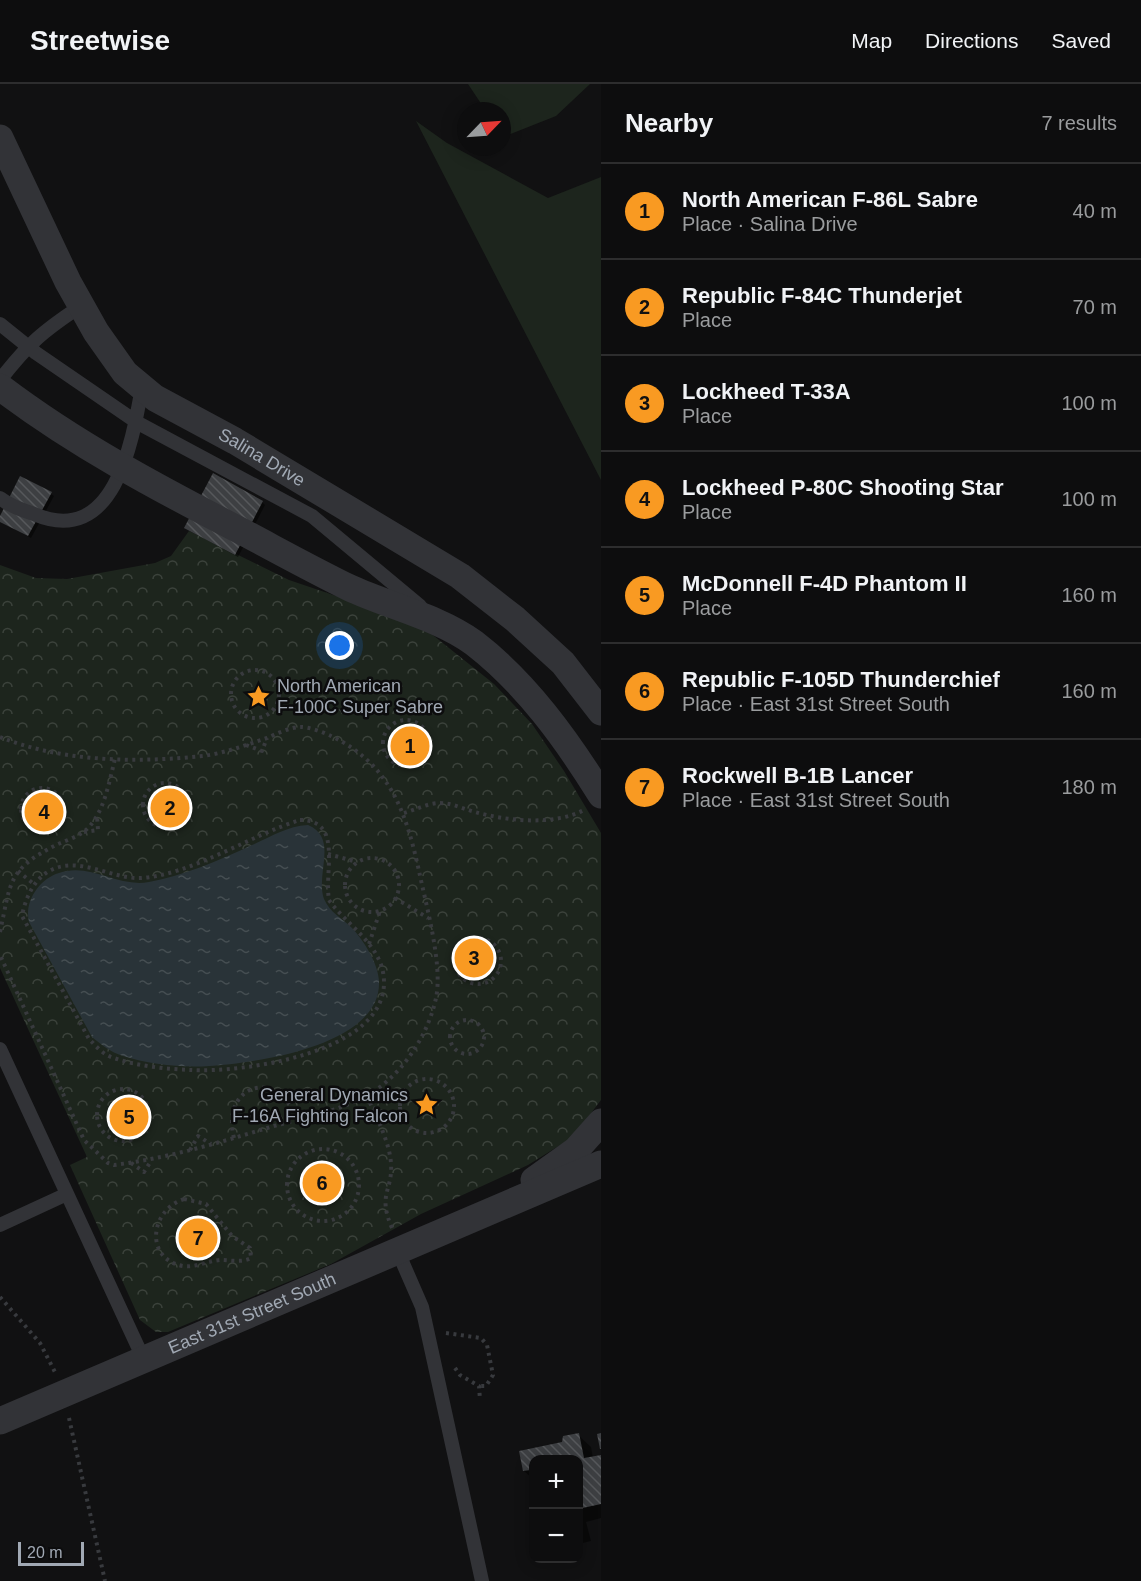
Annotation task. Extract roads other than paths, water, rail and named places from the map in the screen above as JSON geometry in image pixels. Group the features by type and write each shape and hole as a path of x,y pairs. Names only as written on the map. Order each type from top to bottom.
{"street":[{"name":"Salina Drive","path":"0,138 81,306 125,373 155,398 235,441 460,576 515,619 563,663 601,712"},
{"path":"0,387 41,418 122,467 350,588 449,629 473,643 526,690 585,769 596,801"},
{"name":"East 31st Street South","path":"505,1203 576,1150 601,1122"},
{"name":"East 31st Street South","path":"0,1421 398,1252 505,1203 601,1164"},
{"path":"505,1203 601,1179"}],"lane":[{"path":"0,380 27,346 45,329 81,306"},
{"path":"0,324 27,346 136,422 312,516 449,629"},
{"path":"0,498 52,522 76,522 89,515 108,498 122,467 136,422 142,387"},
{"path":"0,1049 144,1360"},
{"path":"0,1225 67,1194"},
{"path":"398,1252 422,1307 482,1581"}],"water":[{"path":"308,825 317,831 324,848 322,889 324,899 333,912 361,939 370,953 378,974 379,981 374,1003 360,1021 339,1036 312,1047 255,1061 209,1066 177,1066 133,1059 106,1048 92,1037 29,922 31,899 45,880 70,870 93,873 126,882 149,882 188,872 286,830"}],"place":[{"name":"North American F-100C Super Sabre","path":"259,696"},
{"name":"North American F-86L Sabre","path":"410,746"},
{"name":"Republic F-84C Thunderjet","path":"170,808"},
{"name":"Lockheed P-80C Shooting Star","path":"44,812"},
{"name":"Lockheed T-33A","path":"474,958"},
{"name":"General Dynamics F-16A Fighting Falcon","path":"426,1105"},
{"name":"McDonnell F-4D Phantom II","path":"129,1117"},
{"name":"Republic F-105D Thunderchief","path":"322,1183"},
{"name":"Rockwell B-1B Lancer","path":"198,1238"}]}
